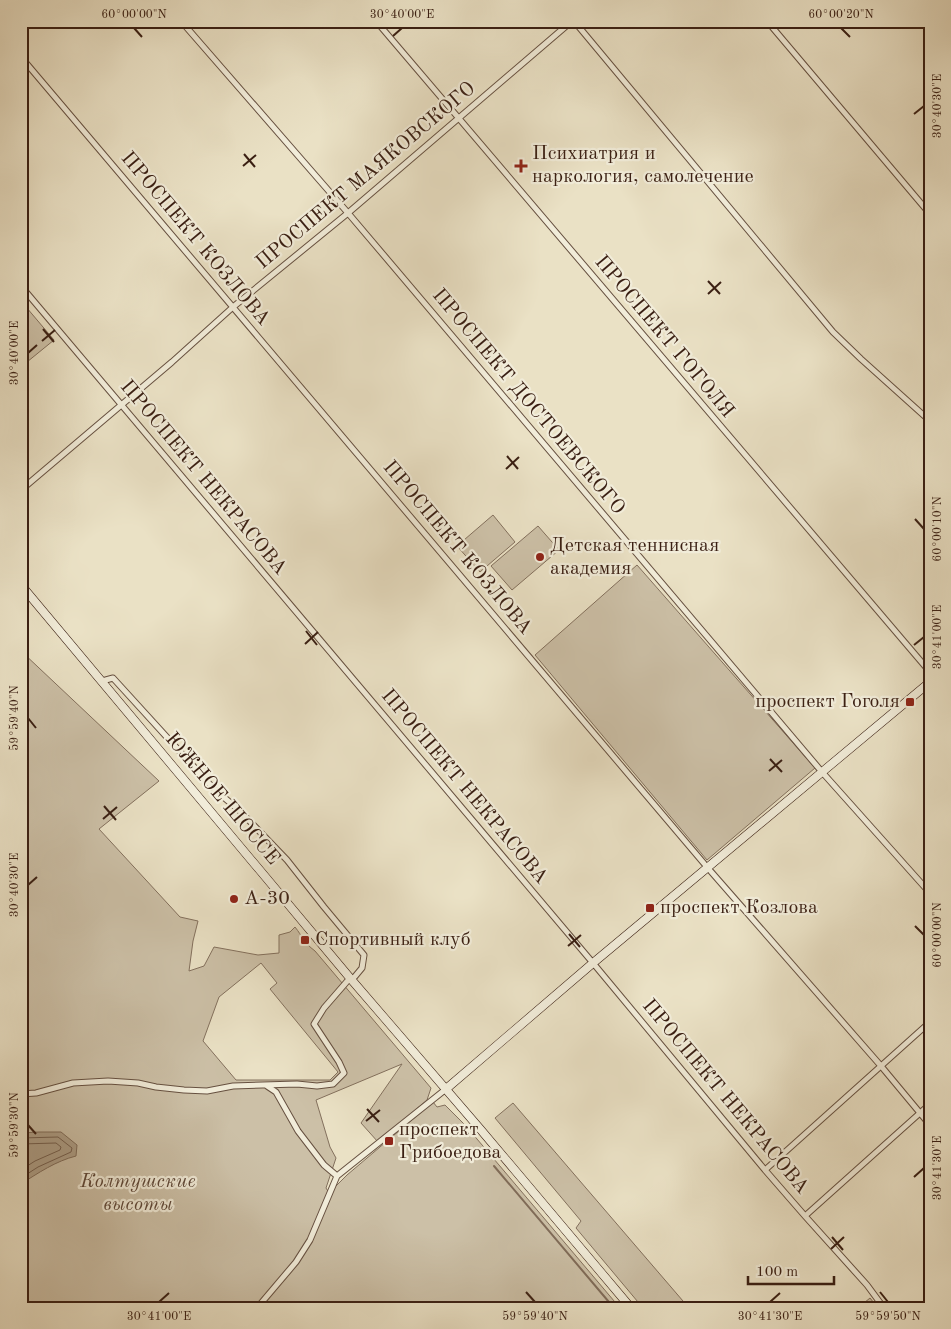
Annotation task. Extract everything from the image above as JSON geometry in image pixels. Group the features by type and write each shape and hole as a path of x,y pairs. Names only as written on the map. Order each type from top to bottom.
{"street":[{"name":"ПРОСПЕКТ ДОСТОЕВСКОГО","path":"181,21 348,213 822,772 930,893"},
{"name":"ПРОСПЕКТ ГОГОЛЯ","path":"376,21 930,672"},
{"name":"ПРОСПЕКТ МАЯКОВСКОГО","path":"21,490 172,362 233,307 348,213 573,21"},
{"path":"573,21 833,332 930,421"},
{"path":"767,21 930,214"},
{"name":"ПРОСПЕКТ КОЗЛОВА","path":"21,57 707,867 881,1066 930,1125"},
{"name":"ПРОСПЕКТ НЕКРАСОВА","path":"21,286 593,963 765,1170 884,1308"},
{"name":"ЮЖНОЕ ШОССЕ","path":"21,585 351,979 631,1308"},
{"path":"21,1094 36,1093 74,1083 108,1081 200,1091 232,1086 297,1084 317,1086 333,1084 344,1074 339,1062 314,1024 324,1008 362,968 364,955 287,860 239,810 215,790 113,678 102,681"},
{"path":"257,1308 296,1262 310,1240 337,1176 446,1089 707,867 930,682"},
{"path":"765,1170 930,1022"},
{"path":"266,1086 276,1092 298,1131 324,1165 337,1176"},
{"path":"805,1216 930,1104"}],"green space":[{"path":"21,301 54,340 27,362 21,355"},
{"path":"493,515 515,542 480,572 457,546"},
{"path":"538,526 559,550 512,590 491,566"},
{"path":"637,565 815,768 707,860 535,655"},
{"name":"Колтушские высоты","path":"21,651 159,781 99,829 180,917 198,921 189,971 204,966 214,947 258,955 279,953 279,935 290,932 295,927 431,1088 427,1100 378,1142 361,1123 402,1064 316,1100 330,1147 336,1158 326,1188 329,1193 347,1175 433,1102 437,1107 445,1105 466,1126 620,1308 21,1308","holes":["261,963 277,983 270,989 338,1072 330,1080 236,1080 203,1041 219,997"]},
{"path":"513,1103 689,1308 643,1308 576,1228 581,1221 495,1118"},
{"path":"870,1298 878,1308 858,1308"}],"water":[{"path":"61,1132 77,1145 76,1156 54,1164 21,1184 21,1133"}],"waterway":[{"path":"494,1166 614,1308"}],"place":[{"name":"Психиатрия и наркология, самолечение","path":"521,166"},
{"name":"Детская теннисная академия","path":"540,557"},
{"name":"проспект Гоголя","path":"910,702"},
{"name":"А-30","path":"234,899"},
{"name":"проспект Козлова","path":"650,908"},
{"name":"Спортивный клуб","path":"305,940"},
{"name":"проспект Грибоедова","path":"389,1141"}]}
